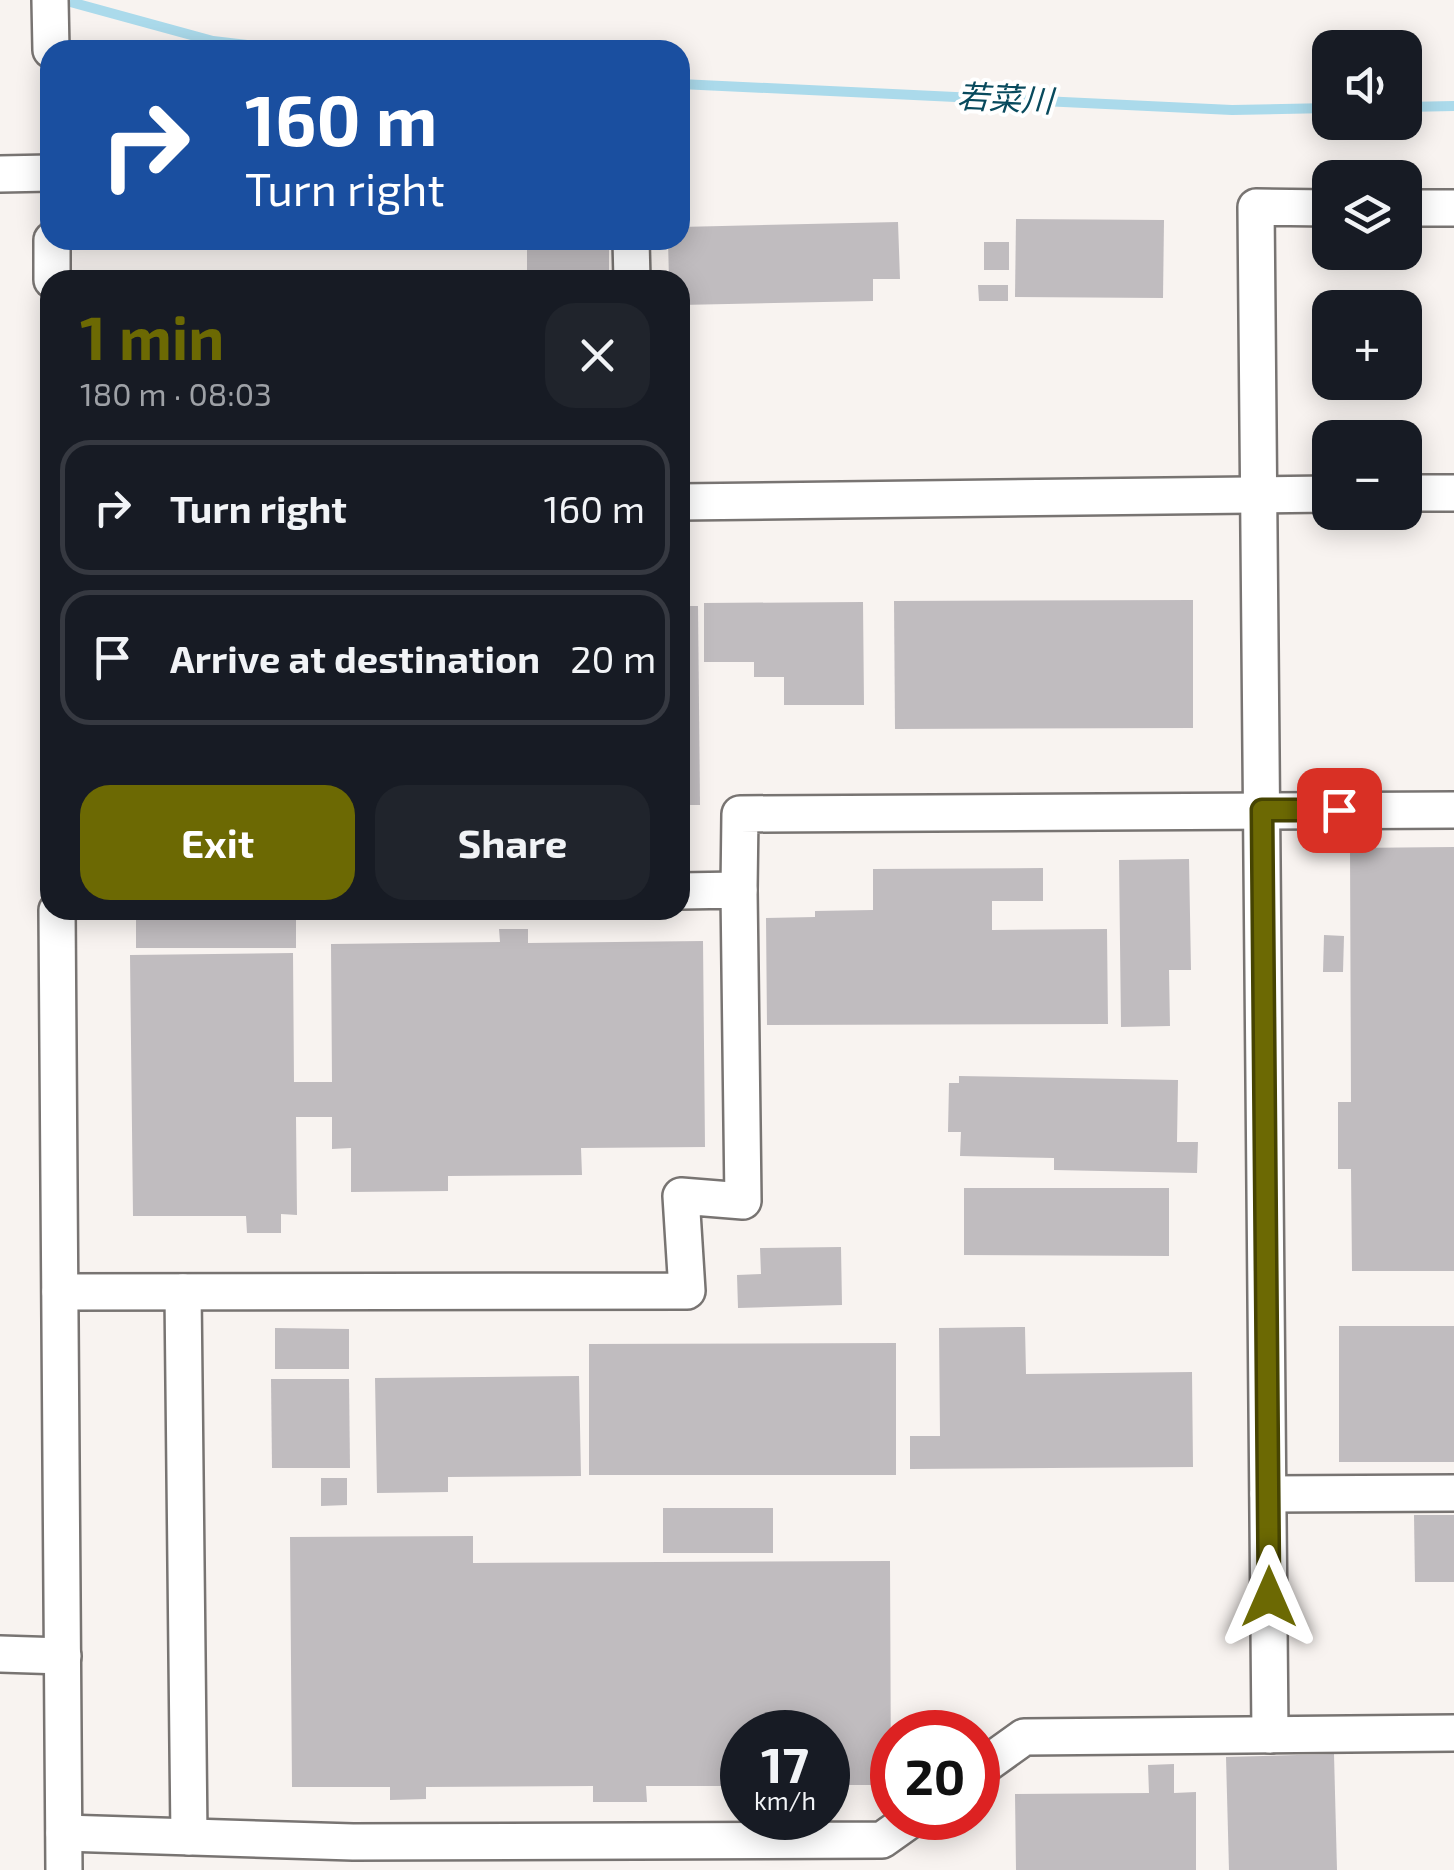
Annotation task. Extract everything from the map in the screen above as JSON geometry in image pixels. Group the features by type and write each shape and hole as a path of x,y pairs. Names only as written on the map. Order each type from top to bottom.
{"street":[{"path":"50,0 50,40"},
{"path":"0,174 40,173"},
{"path":"1270,1735 1256,208 1312,208"},
{"path":"1422,208 1454,208"},
{"path":"1422,494 1454,493"},
{"path":"690,502 1312,494"},
{"path":"60,1292 687,1291 681,1196 743,1201 740,814 1454,810"},
{"path":"690,891 740,890"},
{"path":"57,920 64,1870"},
{"path":"184,1292 188,1837"},
{"path":"1268,1494 1454,1493"},
{"path":"0,1654 63,1656"},
{"path":"1000,1754 1024,1737 1454,1733"},
{"path":"64,1833 354,1842 882,1840"}],"building":[{"path":"1016,219 1164,220 1163,298 1015,297"},
{"path":"898,222 900,279 873,279 873,301 690,305 690,270 669,270 668,250 690,250 690,227"},
{"path":"984,242 1009,242 1009,270 984,270"},
{"path":"527,250 609,250 609,270 527,270"},
{"path":"978,285 1008,285 1008,301 979,301"},
{"path":"1193,600 1193,728 895,729 894,601"},
{"path":"863,602 864,705 784,705 784,677 754,677 754,662 704,662 704,603"},
{"path":"690,606 698,606 700,805 690,805"},
{"path":"1454,847 1454,1271 1352,1271 1351,1169 1338,1169 1338,1102 1351,1102 1350,848"},
{"path":"1189,859 1191,970 1169,970 1170,1026 1121,1027 1119,860"},
{"path":"1043,868 1043,901 992,901 992,930 1107,929 1108,1024 767,1025 766,918 815,917 815,911 873,910 873,869"},
{"path":"136,920 296,920 296,948 136,948"},
{"path":"499,929 528,929 528,943 703,941 705,1147 581,1148 582,1175 448,1176 448,1191 351,1192 351,1148 332,1149 332,1117 296,1117 297,1215 281,1214 281,1233 247,1233 246,1216 133,1216 130,955 293,953 294,1082 332,1082 331,944 500,942"},
{"path":"1324,935 1344,936 1343,972 1323,972"},
{"path":"959,1076 1178,1080 1177,1142 1198,1142 1197,1173 1054,1170 1054,1158 960,1156 961,1132 948,1132 949,1083 959,1083"},
{"path":"964,1188 1169,1188 1169,1256 964,1255"},
{"path":"841,1247 842,1305 738,1308 737,1275 761,1274 760,1248"},
{"path":"1339,1326 1454,1326 1454,1462 1339,1462"},
{"path":"1025,1327 1026,1374 1192,1372 1193,1467 910,1469 910,1436 940,1436 939,1328"},
{"path":"275,1328 349,1329 349,1369 275,1369"},
{"path":"896,1343 896,1475 589,1475 589,1344"},
{"path":"579,1376 581,1476 448,1477 448,1492 377,1493 375,1378"},
{"path":"271,1379 349,1379 350,1468 272,1468"},
{"path":"321,1478 347,1478 347,1505 321,1506"},
{"path":"663,1508 773,1508 773,1553 663,1553"},
{"path":"1414,1515 1454,1515 1454,1582 1415,1582"},
{"path":"473,1536 473,1563 890,1561 891,1710 870,1710 870,1785 850,1785 850,1710 720,1710 720,1786 646,1786 647,1802 593,1802 593,1786 426,1787 426,1799 390,1800 390,1787 292,1787 290,1537"},
{"path":"1334,1754 1337,1870 1229,1870 1226,1757"},
{"path":"1174,1764 1174,1793 1196,1792 1196,1870 1016,1870 1015,1794 1149,1793 1148,1765"}],"waterway":[{"name":"若菜川","path":"63,0 209,40"},
{"name":"若菜川","path":"690,84 1232,110 1312,108"},
{"name":"若菜川","path":"1422,107 1454,106"}],"route":[{"path":"1269,1597 1262,810 1339,810"}]}
